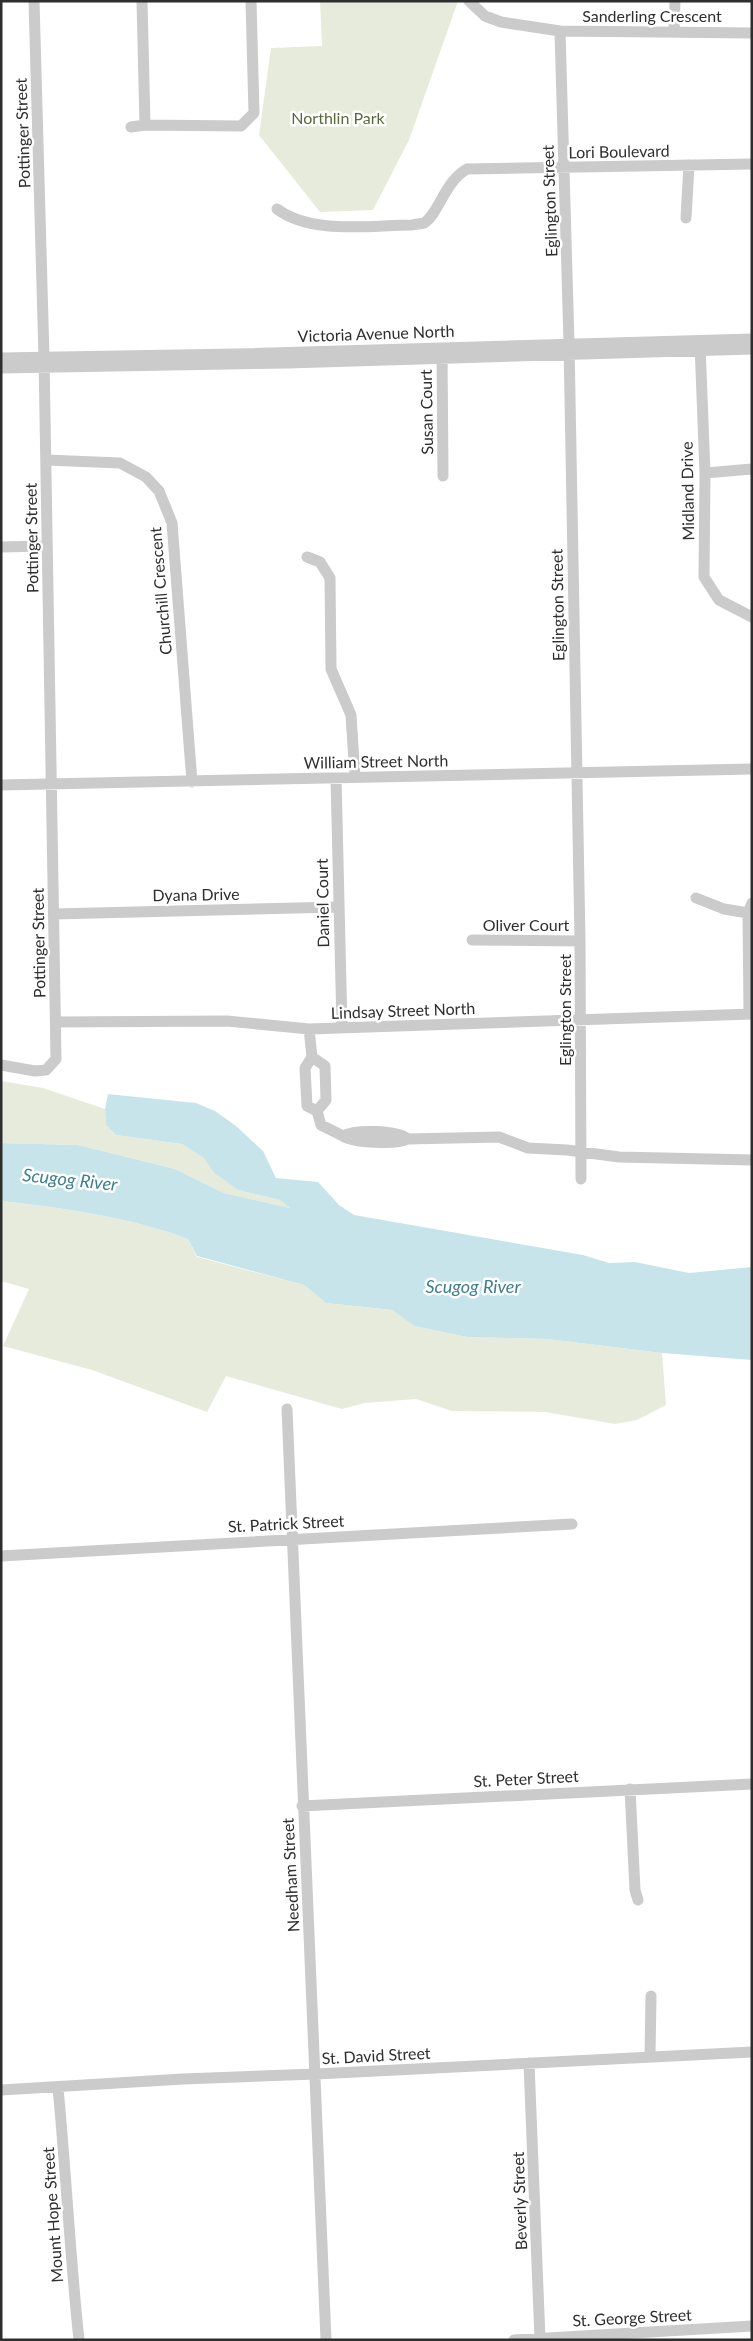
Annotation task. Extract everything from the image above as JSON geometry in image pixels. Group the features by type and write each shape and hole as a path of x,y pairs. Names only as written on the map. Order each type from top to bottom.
{"street":[{"name":"Pottinger Street","path":"1,1065 36,1071 46,1070 56,1059 44,362 34,1"},
{"path":"142,1 145,125"},
{"path":"132,127 145,125 241,126 254,113 251,1"},
{"name":"Sanderling Crescent","path":"469,1 485,16 501,22 560,31 752,32"},
{"path":"674,31 675,1"},
{"name":"Eglington Street","path":"560,31 569,343 577,773 581,1179"},
{"name":"Lori Boulevard","path":"277,209 288,217 318,225 412,225 424,223 431,216 445,190 460,173 467,169 564,169 752,164"},
{"path":"686,218 689,165"},
{"name":"Victoria Avenue North","path":"442,352 568,356 752,339"},
{"name":"Victoria Avenue North","path":"1,358 44,362 288,357 442,352 569,343 700,345 752,349"},
{"name":"Midland Drive","path":"700,345 704,472 704,577 719,600 752,617"},
{"name":"Susan Court","path":"442,352 443,476"},
{"name":"Victoria Avenue North","path":"1,368 44,362"},
{"name":"Churchill Crescent","path":"46,460 120,463 146,477 159,491 172,523 192,782"},
{"path":"704,472 752,469"},
{"path":"1,547 47,546"},
{"path":"307,557 320,562 330,578 330,669 351,715 356,778"},
{"name":"William Street North","path":"1,786 752,769"},
{"name":"Daniel Court","path":"336,778 342,1027"},
{"path":"696,898 724,909 750,908 751,1014"},
{"name":"Dyana Drive","path":"54,914 338,907"},
{"name":"Oliver Court","path":"472,940 580,941"},
{"name":"Lindsay Street North","path":"56,1022 227,1021 309,1029 751,1014"},
{"path":"309,1029 312,1057 305,1068 307,1106 317,1111 321,1125 342,1136 350,1132 378,1137 402,1134 408,1139 499,1137 528,1148 619,1157 752,1160"},
{"path":"312,1057 324,1066 326,1100 317,1111"},
{"name":"Needham Street","path":"287,1409 302,1806 316,2074 326,2340"},
{"name":"St. Patrick Street","path":"1,1556 572,1524"},
{"name":"St. Peter Street","path":"302,1806 752,1784"},
{"path":"630,1790 635,1890 638,1900"},
{"path":"650,1996 650,2056"},
{"name":"St. David Street","path":"1,2090 183,2079 752,2052"},
{"name":"Beverly Street","path":"529,2063 540,2339"},
{"name":"Mount Hope Street","path":"58,2088 66,2176 70,2258 79,2340"},
{"name":"St. George Street","path":"514,2340 752,2326"}],"green space":[{"name":"Northlin Park","path":"320,1 458,1 409,140 373,210 320,212 259,135 271,48 322,46"},
{"path":"1,1081 43,1088 105,1109 106,1125 116,1135 182,1144 205,1158 214,1173 238,1190 281,1200 290,1208 224,1193 175,1169 78,1145 1,1143"},
{"path":"1,1201 96,1214 166,1231 188,1239 197,1257 304,1285 326,1303 392,1310 414,1326 467,1337 547,1339 662,1353 666,1405 637,1420 615,1424 545,1412 452,1411 416,1399 365,1403 342,1409 226,1376 207,1412 92,1370 3,1346 29,1289 1,1281"}],"water":[{"name":"Scugog River","path":"108,1094 196,1103 215,1111 236,1126 263,1151 276,1178 318,1182 339,1205 354,1215 583,1255 609,1263 635,1262 689,1273 752,1267 752,1360 662,1353 547,1339 467,1337 414,1326 392,1310 326,1303 304,1285 197,1256 188,1239 166,1231 96,1214 1,1201 1,1143 78,1145 175,1169 224,1193 290,1208 280,1200 238,1190 214,1173 204,1158 182,1144 116,1135 106,1125 105,1109"}]}
